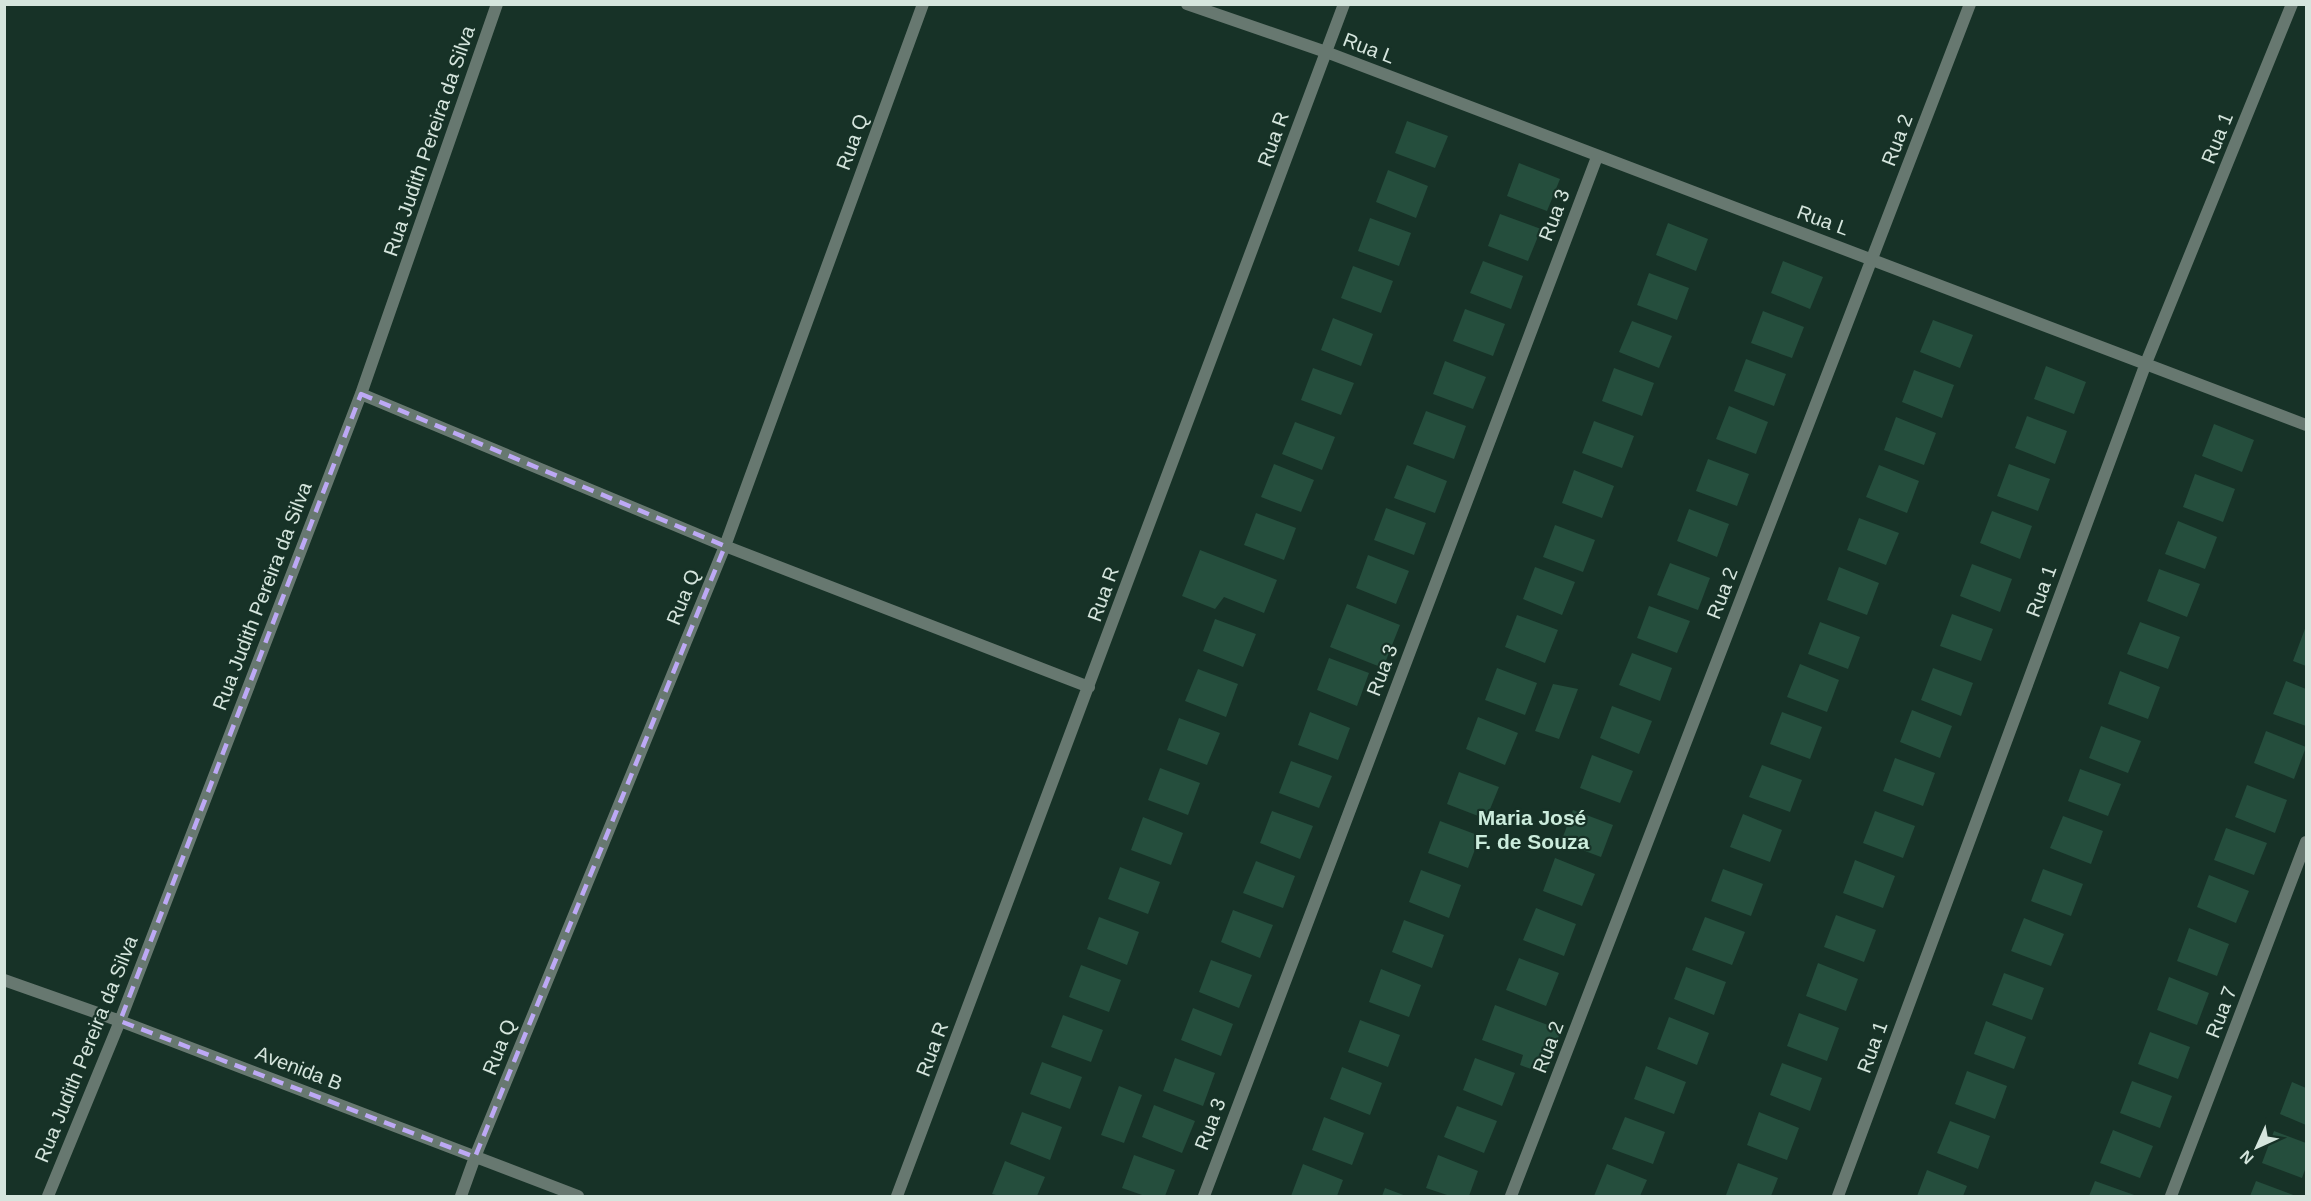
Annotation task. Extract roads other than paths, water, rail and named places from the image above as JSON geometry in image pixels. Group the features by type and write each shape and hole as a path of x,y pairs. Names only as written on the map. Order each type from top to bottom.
{"street":[{"name":"Rua Judith Pereira da Silva","path":"48,1197 120,1021 361,394 497,4"},
{"name":"Rua Q","path":"461,1197 725,546 923,4"},
{"name":"Rua L","path":"1187,4 1326,52 1597,157 1871,258 2307,425"},
{"name":"Rua R","path":"897,1197 1344,4"},
{"name":"Rua 2","path":"1511,1197 1970,4"},
{"name":"Rua 1","path":"1838,1197 2146,363 2292,4"},
{"name":"Rua 3","path":"1204,1197 1597,157"},
{"path":"361,394 725,546 1089,687"},
{"name":"Rua 7","path":"2171,1197 2307,842"},
{"name":"Avenida B","path":"4,980 120,1021 578,1197"}],"district":[{"name":"Maria José F. de Souza","path":"1532,829"}]}
